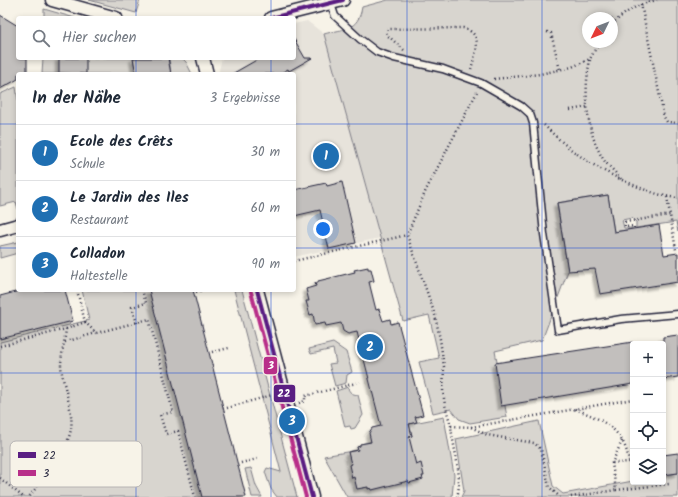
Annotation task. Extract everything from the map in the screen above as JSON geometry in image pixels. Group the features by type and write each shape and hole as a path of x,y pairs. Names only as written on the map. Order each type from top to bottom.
{"street":[{"path":"52,0 109,16"},
{"path":"280,16 343,0"},
{"path":"204,60 206,72"},
{"path":"0,230 16,226"},
{"path":"259,292 312,497"}],"lane":[{"path":"331,4 335,16 372,48 385,55 438,67 479,82 521,106 530,114 533,123 544,234 558,330 621,319 678,314"}],"path":[{"path":"618,19 624,13 641,4 657,0"},
{"path":"641,4 664,117 667,122 678,123"},
{"path":"415,63 409,53 387,35 386,31 388,29 463,28 471,31 477,42 472,67"},
{"path":"547,32 551,33 560,70"},
{"path":"596,48 590,59 587,76 587,107 598,148 606,162 623,180"},
{"path":"458,497 459,476 452,444 451,426 443,392 444,367 436,321 407,235 426,190 479,82 560,70 590,59"},
{"path":"570,110 587,107"},
{"path":"530,114 539,120 562,143 581,158 598,168 644,190 667,197 678,198"},
{"path":"667,197 676,250"},
{"path":"634,228 634,226 625,227 625,222 670,214"},
{"path":"296,261 407,235"},
{"path":"78,292 85,322 96,333"},
{"path":"137,323 132,307 146,303 143,292"},
{"path":"65,342 149,319 173,412 160,415 166,434 178,431 195,497"},
{"path":"0,346 66,329 85,322"},
{"path":"66,329 61,365 71,416 71,428 67,441"},
{"path":"212,352 229,348"},
{"path":"298,403 305,401 305,396 360,382"},
{"path":"227,408 270,396"},
{"path":"451,426 471,427 630,400"},
{"path":"575,409 599,418 614,429 628,454 629,462 612,463"},
{"path":"471,427 487,435 531,442 536,445 540,449 549,487 560,497"},
{"path":"616,490 612,463 622,441"},
{"path":"241,463 258,459"},
{"path":"0,478 10,486"},
{"path":"572,497 668,484"},
{"path":"11,487 23,497"},
{"path":"29,497 36,487"}],"shaded area":[{"path":"89,0 140,0 136,13"},
{"path":"388,0 678,0 678,232 676,222 636,228 636,222 632,218 622,220 624,228 632,229 614,232 608,195 557,203 568,271 542,340 495,351 507,417 470,423 459,419 451,409 433,413 419,362 439,358 429,315 403,321 324,34 354,25 360,15 362,7"},
{"path":"44,9 68,16 44,16"},
{"path":"307,21 324,34 380,238 296,257 296,72 220,72 219,70 222,60 296,60 296,24"},
{"path":"43,60 133,60 136,72 42,72"},
{"path":"169,60 184,60 191,72 171,72"},
{"path":"16,87 16,202 0,206 0,94"},
{"path":"16,242 16,254 0,258 0,246"},
{"path":"82,292 157,292 209,497 0,497 0,342 89,320"},
{"path":"235,292 243,292 297,497 277,497 271,489 265,472 267,468 281,472"},
{"path":"333,343 346,352 352,372 347,375 346,383 335,386 329,364 336,363 333,349 311,354 309,349"},
{"path":"348,387 351,393 358,395 363,415 355,428 351,429 350,426 345,427 336,391"},
{"path":"444,417 454,475 452,497 347,497 324,456 358,450 357,447 360,446 360,444 408,434 409,437 412,436 409,424"},
{"path":"539,421 553,486 563,494 630,482 630,485 666,485 666,475 678,473 678,497 461,497 464,491 456,439"},
{"path":"251,468 256,486 262,497 252,497 245,469"}],"building":[{"path":"0,15 16,25 16,60 27,60 27,72 16,72 16,80 0,89"},
{"path":"296,42 305,58 312,58 289,71 288,69 283,72 236,72 256,60 296,60"},
{"path":"59,60 86,60 86,72 59,72"},
{"path":"133,60 168,60 171,72 136,72"},
{"path":"342,182 356,243 329,249 320,210 296,216 296,190 326,183 327,186"},
{"path":"608,195 614,232 659,225 664,255 678,253 678,282 600,294 595,269 568,271 557,203"},
{"path":"368,267 368,269 371,269 374,281 369,282 376,310 379,309 383,321 390,319 391,324 398,322 423,415 415,417 417,422 409,424 412,436 409,437 416,465 421,463 424,476 422,476 423,479 409,483 408,481 372,490 371,488 368,489 368,487 357,489 354,477 352,478 349,465 351,464 348,452 358,450 357,447 360,446 360,444 371,442 369,433 372,428 381,426 357,332 348,334 343,331 341,323 326,326 325,323 315,325 313,314 310,315 306,301 309,301 306,289 316,286 315,283 318,283 318,281 355,272 354,270"},
{"path":"16,292 66,292 73,321 0,339 0,296"},
{"path":"150,292 194,292 246,497 202,497"},
{"path":"678,335 678,377 666,379 666,341 663,341 663,337"},
{"path":"630,342 630,384 501,406 495,363"},
{"path":"678,453 678,473 666,475 666,455"}],"transit line":[{"name":"22","path":"279,16 343,0"},
{"name":"3","path":"251,292 306,497"},
{"name":"22","path":"258,292 312,497"}],"place":[{"name":"Ecole des Crêts","path":"326,156"},
{"name":"Le Jardin des Iles","path":"370,347"},
{"name":"Colladon","path":"292,421"}]}
